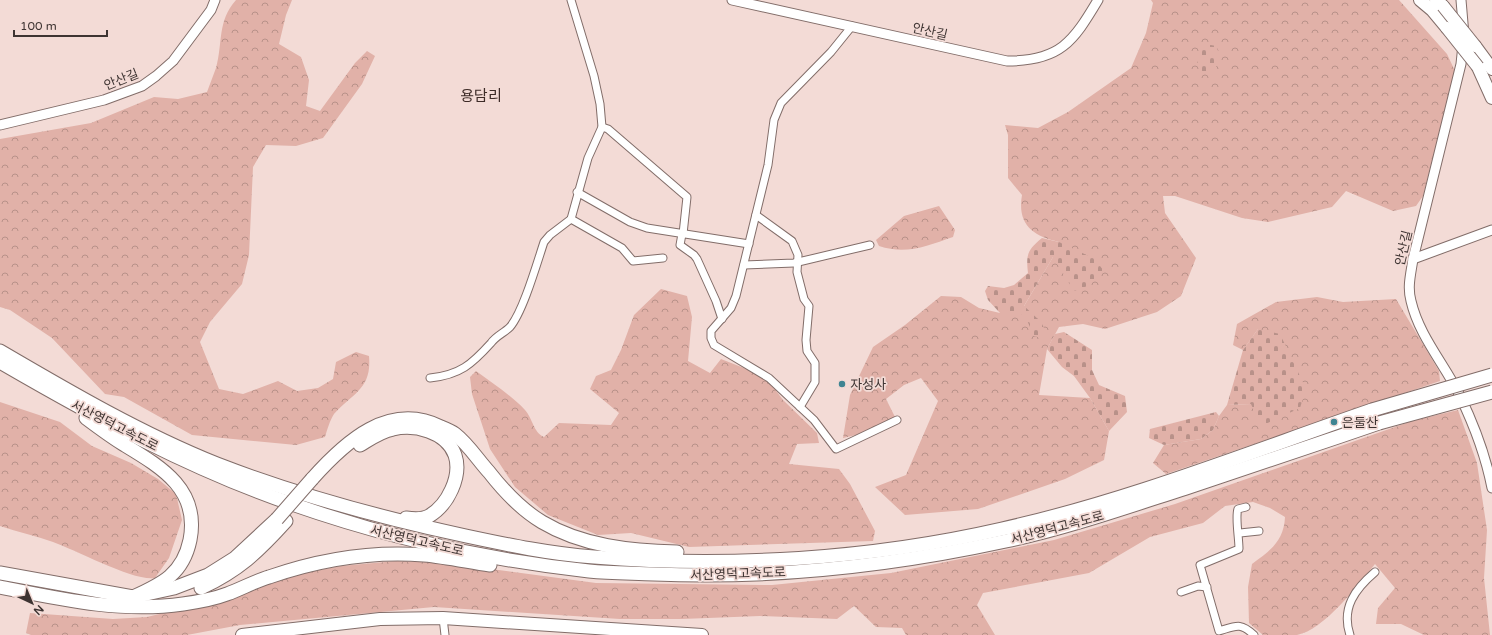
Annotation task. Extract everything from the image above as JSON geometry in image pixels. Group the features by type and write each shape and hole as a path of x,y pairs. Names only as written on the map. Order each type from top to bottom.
{"highway":[{"path":"1420,0 1432,10 1492,85"},
{"path":"1439,3 1492,65"},
{"path":"1479,50 1492,69"},
{"path":"1478,67 1492,98"},
{"name":"서산영덕고속도로","path":"0,351 83,399 149,433 216,463 362,512 501,544 592,557 673,560 751,561 859,552 936,543 1003,529 1074,511 1372,410 1492,375"},
{"name":"서산영덕고속도로","path":"0,362 80,408 214,474 289,503 360,527 425,544 502,559 592,572 676,575 754,574 863,565 941,554 1007,541 1078,523 1379,423 1492,392"},
{"path":"32,380 114,438 159,466 176,482 189,505 192,527 188,551 182,565 168,579 135,603"},
{"path":"0,573 135,603 208,575 235,558 281,520 345,446 372,427 402,418 430,421 454,433 512,498 541,522 572,536 602,546 672,552 859,552"},
{"path":"315,482 359,445 392,429 416,427 434,434 446,441 455,455 456,472 452,492 429,516 416,519 362,512"},
{"path":"0,587 74,602 183,604 226,595 269,577 332,560 374,555 424,555 504,567 592,572"},
{"path":"242,635 380,619 443,618 702,635"}],"street":[{"name":"안산길","path":"0,125 104,100 142,86 173,61 211,10 215,0"},
{"path":"430,378 460,372 472,363 493,340 510,326 523,303 544,242 550,234 571,219 577,192 588,158 602,127 600,104 594,76 571,0"},
{"name":"안산길","path":"732,0 1007,61 1025,61 1042,58 1056,52 1079,31 1098,0"},
{"name":"안산길","path":"1461,0 1464,35 1461,64 1413,259 1409,285 1411,301 1426,336 1460,396 1488,467 1492,488"},
{"path":"852,26 831,52 781,103 774,120 768,165 736,296 731,308 711,331 711,338 714,345 769,378 814,420 836,449 897,420"},
{"path":"602,127 608,129 687,197 683,234 680,246 694,255 697,259 716,301 722,319"},
{"path":"577,192 630,222 647,228 749,244"},
{"path":"756,215 792,242 798,255 797,272 804,299 809,306 806,340 807,351 815,363 815,382 800,408"},
{"path":"571,219 622,248 633,261 663,258"},
{"path":"1413,259 1492,230"},
{"path":"744,265 797,262 870,245"},
{"path":"1246,507 1238,509 1236,513 1240,533 1239,549 1200,565 1220,631 1238,625 1245,627 1254,635"},
{"path":"1240,533 1258,531"},
{"path":"1350,635 1346,620 1347,611 1360,586 1375,572"},
{"path":"1181,592 1198,586 1207,587"},
{"path":"443,618 445,635"}],"green space":[{"path":"236,0 292,0 286,15 279,44 301,57 309,80 306,106 320,111 355,63 367,51 375,56 362,84 323,138 296,146 266,145 253,167 249,255 242,284 210,322 200,342 219,389 243,394 278,381 297,391 318,388 333,379 336,362 356,352 369,356 369,367 364,383 360,390 334,414 325,437 296,445 192,435 124,397 105,394 52,338 10,310 0,307 0,139 91,123 154,97 178,99 207,92 216,68 223,24 230,8"},
{"path":"1151,0 1399,0 1447,54 1455,71 1423,196 1416,206 1393,211 1346,191 1332,207 1268,222 1242,218 1175,196 1163,196 1165,213 1196,258 1181,296 1157,312 1105,329 1083,324 1059,327 1047,349 1039,395 1090,398 1109,431 1104,460 1065,479 978,509 905,515 875,487 906,475 938,401 921,378 904,385 886,399 895,417 860,434 843,438 850,395 873,347 905,325 941,296 961,297 979,308 1000,313 1020,313 1053,257 1059,242 1034,232 1024,221 1021,205 1022,195 1008,178 1008,135 1005,125 1038,128 1068,112 1131,68 1146,33 1153,3"},
{"path":"1204,46 1216,46 1218,51 1216,69 1208,75 1203,72 1197,64"},
{"path":"939,206 955,230 953,237 916,248 898,250 879,246 876,240 904,216"},
{"path":"1042,238 1059,242 1095,259 1103,270 1090,285 1074,291 1053,257 1024,306 1041,322 1046,332 1041,338 1034,336 1026,318 1020,313 1000,313 988,300 985,291 988,286 1004,288 1014,285 1028,273 1027,262 1030,250"},
{"path":"661,289 687,296 692,317 688,361 710,373 721,359 749,370 771,384 783,400 817,433 819,443 797,444 789,464 839,469 850,484 875,531 873,541 689,547 631,533 598,535 548,515 515,487 490,449 472,394 470,377 476,371 508,394 525,410 535,429 544,437 559,423 611,425 619,413 590,389 596,376 611,370 621,350 634,315"},
{"path":"1317,297 1343,302 1396,299 1439,371 1440,381 1166,474 1153,463 1164,445 1201,439 1213,430 1219,416 1227,405 1251,404 1258,329 1243,350 1233,345 1237,324 1276,302"},
{"path":"1258,329 1280,334 1306,389 1300,408 1261,426 1251,404 1227,405 1243,350"},
{"path":"1064,332 1092,350 1092,370 1099,385 1125,396 1127,412 1109,431 1090,398 1074,376 1062,367 1047,349 1055,334"},
{"path":"0,402 60,422 92,446 131,463 158,479 176,494 182,520 169,558 155,578 146,578 134,575 53,542 0,526"},
{"path":"1458,410 1477,463 1487,530 1484,578 1490,635 1424,635 1401,624 1376,624 1378,608 1395,588 1375,564 1340,606 1318,625 1297,635 1263,635 1249,623 1248,587 1252,564 1265,555 1275,545 1282,533 1285,517 1270,508 1253,502 1225,506 1203,523 1150,537 1089,573 983,593 977,605 995,635 906,635 902,628 876,627 854,606 837,619 760,616 682,619 620,619 434,607 240,625 187,635 31,635 26,633 30,613 113,619 147,617 229,597 288,576 341,566 396,561 446,563 596,583 772,585 891,573 1054,540 1175,504 1412,421"},
{"path":"1216,412 1219,416 1213,430 1201,439 1164,445 1149,438 1150,429"}],"place":[{"name":"자성사","path":"842,384"},
{"name":"은둘산","path":"1334,422"}],"district":[{"name":"용담리","path":"481,96"}]}
